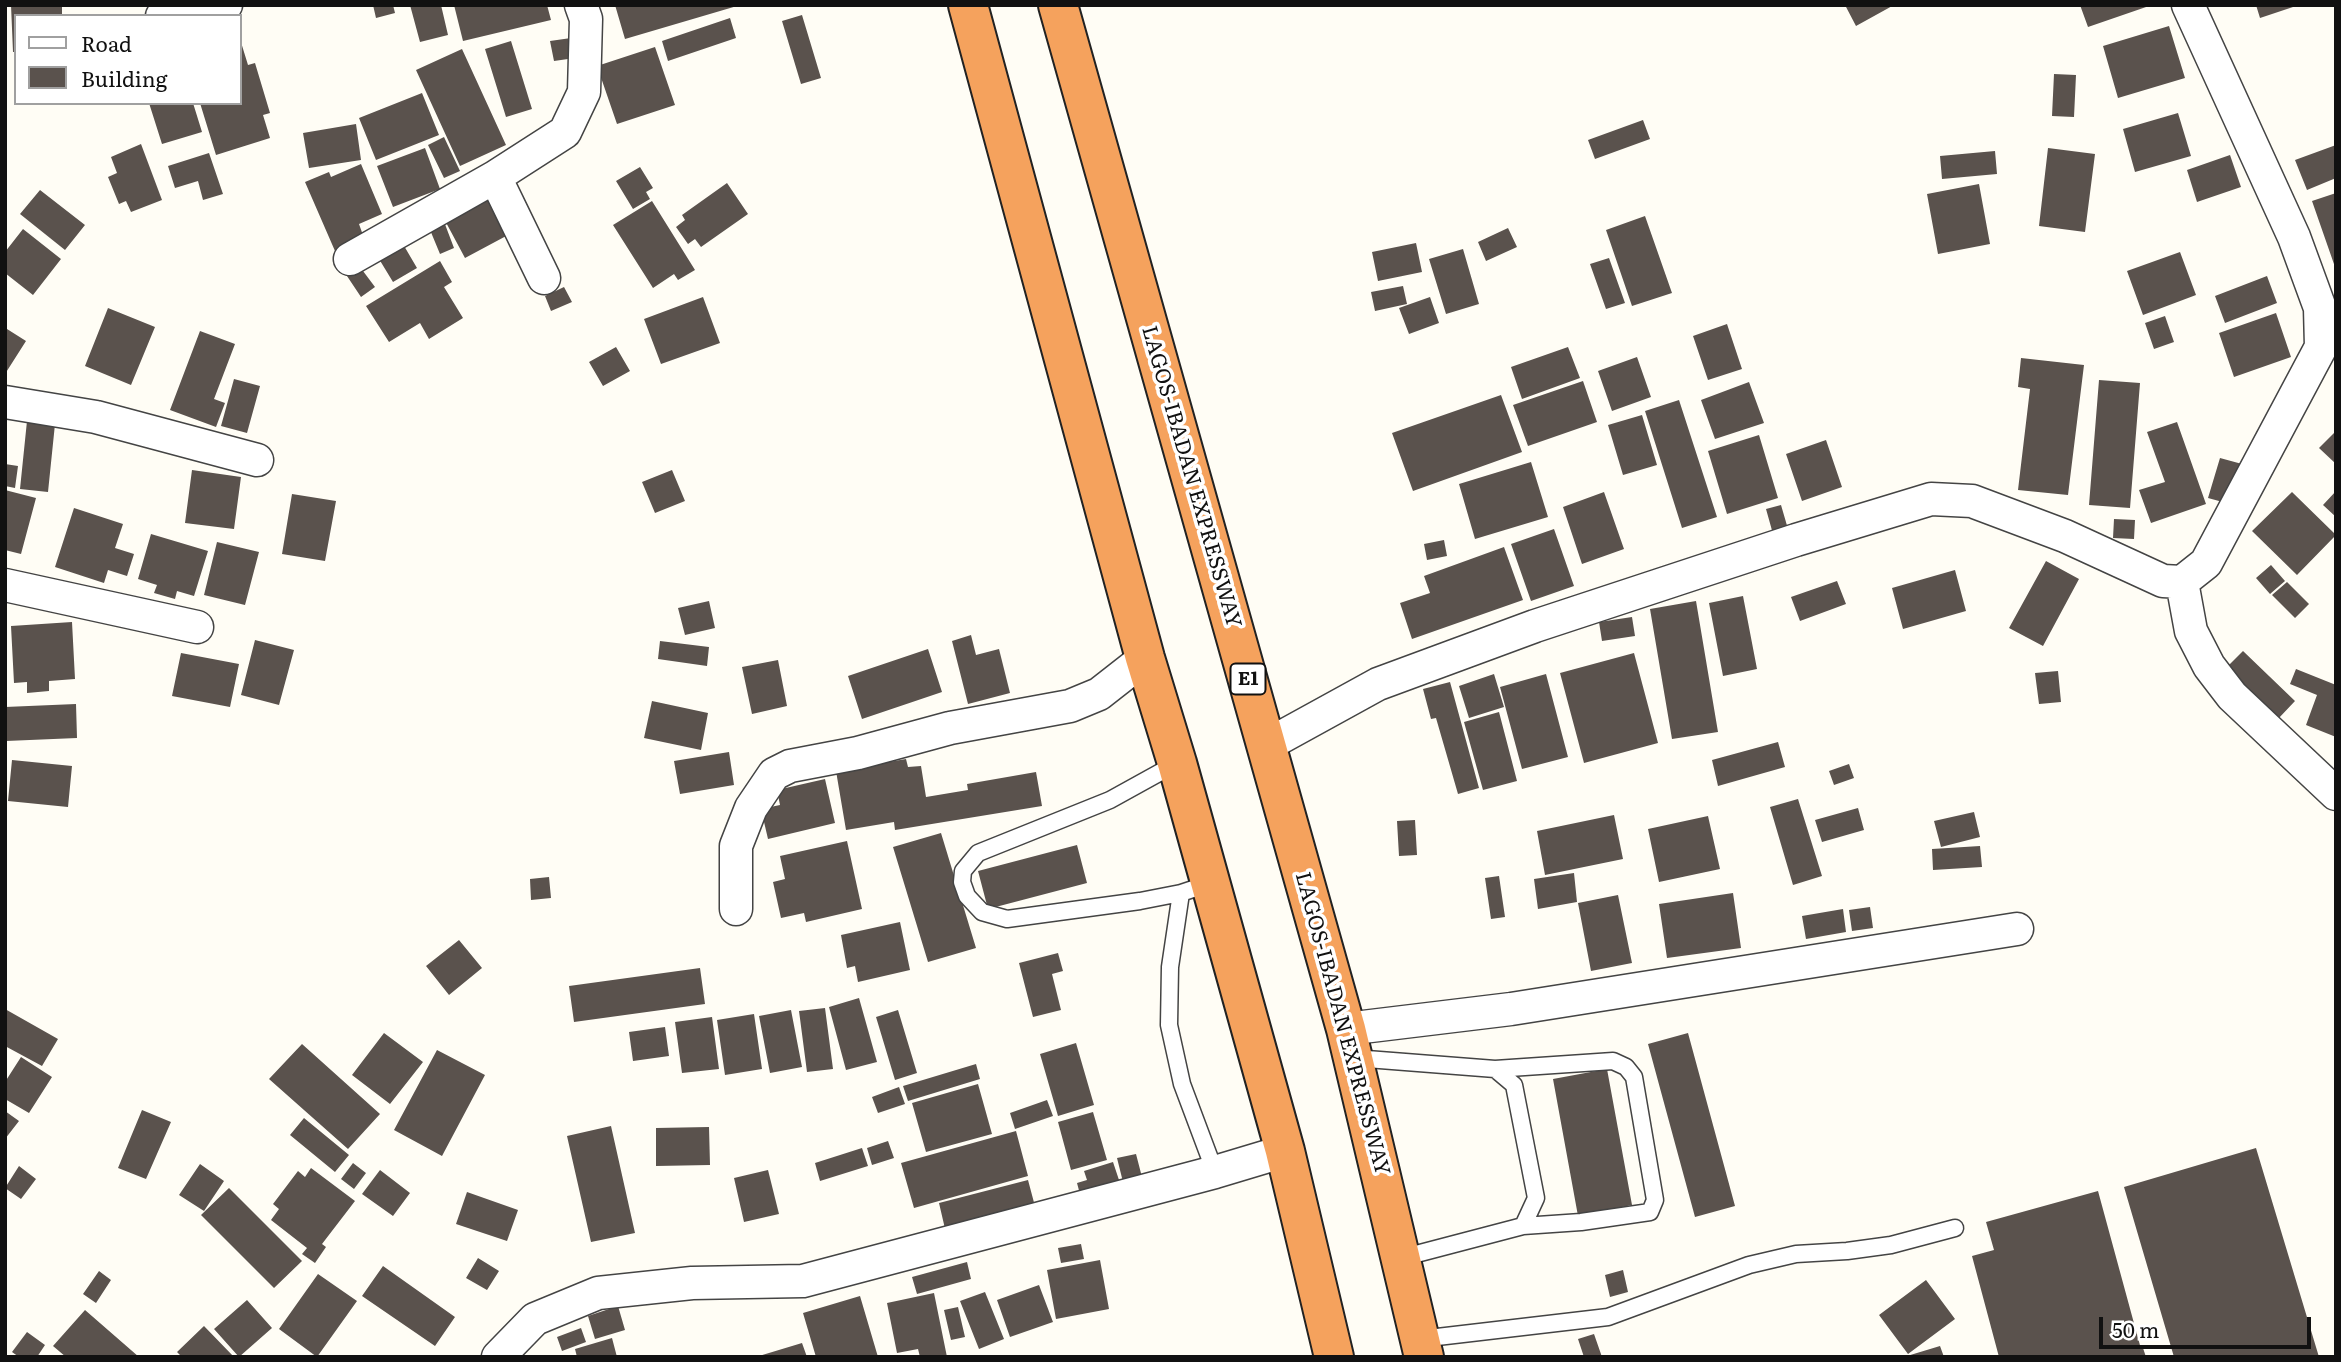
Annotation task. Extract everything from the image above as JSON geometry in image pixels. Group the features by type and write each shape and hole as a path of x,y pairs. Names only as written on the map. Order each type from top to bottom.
{"highway":[{"path":"968,5 1145,658 1177,764 1196,888 1285,1151 1334,1357"},
{"name":"LAGOS-IBADAN EXPRESSWAY","path":"1058,5 1350,1044 1422,1348"}],"street":[{"path":"174,14 226,5"},
{"path":"350,258 495,177 565,132 583,92 586,19 581,5"},
{"path":"1267,745 1378,684 1535,626 1796,540 1931,499 1972,501 2064,536 2163,581 2182,582 2206,563 2321,347 2328,302 2294,237 2188,5"},
{"path":"495,177 544,278"},
{"path":"5,402 96,417 257,460"},
{"path":"2182,582 2191,631 2209,666 2232,696 2336,794"},
{"path":"5,585 197,626"},
{"path":"736,909 736,846 751,808 774,774 790,766 858,753 950,728 1070,706 1099,694 1145,658"},
{"path":"1350,1044 1511,1009 2017,929"},
{"path":"498,1357 535,1319 598,1293 692,1283 803,1281 1285,1151"}],"lane":[{"path":"1177,764 1110,800 978,853 963,871 962,882 967,896 982,912 1007,919 1140,901 1196,888"},
{"path":"1196,888 1170,967 1169,1025 1182,1084 1215,1172"},
{"path":"1350,1044 1495,1069 1614,1061 1626,1067 1634,1077 1655,1200 1650,1212 1580,1222 1523,1226 1401,1258"},
{"path":"1495,1069 1514,1085 1536,1198 1523,1226"},
{"path":"1422,1348 1608,1317 1749,1265 1796,1254 1891,1245 1955,1228"}],"building":[{"path":"11,5 62,5 62,14 14,14 13,52"},
{"path":"373,5 393,5 395,13 376,18"},
{"path":"410,5 441,5 448,35 420,42"},
{"path":"454,5 547,5 551,20 463,41"},
{"path":"615,5 737,5 737,6 625,39"},
{"path":"1845,5 1894,5 1856,26"},
{"path":"2080,5 2149,5 2149,6 2088,27"},
{"path":"2256,5 2296,5 2296,6 2260,18"},
{"path":"802,15 821,78 801,84 782,21"},
{"path":"730,18 736,38 668,61 662,41"},
{"path":"2169,26 2185,78 2118,98 2103,46"},
{"path":"571,38 575,58 554,61 550,41"},
{"path":"511,41 532,109 506,117 485,49"},
{"path":"242,46 248,65 255,63 270,113 263,115 270,138 216,155 201,105 242,105"},
{"path":"655,47 675,105 617,124 597,66"},
{"path":"462,49 506,145 460,166 416,70"},
{"path":"2054,74 2076,75 2074,117 2052,116"},
{"path":"422,93 439,135 376,160 359,118"},
{"path":"150,105 194,105 202,132 162,144"},
{"path":"2178,113 2191,156 2135,172 2123,129"},
{"path":"1643,120 1650,139 1595,159 1588,140"},
{"path":"356,124 361,160 309,168 303,133"},
{"path":"444,137 460,171 444,178 428,145"},
{"path":"141,144 162,200 131,212 126,201 119,204 108,177 117,173 111,157"},
{"path":"2336,145 2336,178 2307,190 2295,160"},
{"path":"425,148 440,189 393,207 377,166"},
{"path":"2048,148 2095,154 2085,232 2039,226"},
{"path":"1995,151 1997,174 1942,179 1940,156"},
{"path":"209,153 223,194 203,200 198,181 175,188 168,166"},
{"path":"2230,155 2241,187 2197,202 2187,170"},
{"path":"361,164 382,214 359,224 364,238 335,251 305,182 329,172 331,177"},
{"path":"640,167 653,188 646,192 650,199 633,209 616,181"},
{"path":"727,183 748,214 701,247 695,239 688,244 676,227 685,220 682,215"},
{"path":"1979,184 1990,244 1938,254 1927,194"},
{"path":"40,190 85,225 65,250 20,214"},
{"path":"485,192 508,235 465,258 442,215"},
{"path":"2336,193 2336,267 2335,267 2312,201"},
{"path":"652,201 695,270 678,280 674,274 653,288 613,225"},
{"path":"1645,216 1672,293 1632,306 1606,230"},
{"path":"443,219 454,248 440,254 428,225"},
{"path":"1508,228 1517,247 1486,261 1478,242"},
{"path":"23,229 61,259 33,295 5,273 5,252"},
{"path":"400,239 417,268 393,282 376,254"},
{"path":"1416,243 1422,272 1378,281 1372,252"},
{"path":"1463,249 1479,304 1446,314 1429,259"},
{"path":"2180,252 2196,295 2143,315 2127,271"},
{"path":"1609,258 1625,303 1606,309 1590,264"},
{"path":"440,261 452,282 444,287 463,318 429,339 420,323 389,342 366,306"},
{"path":"360,267 375,287 361,297 347,276"},
{"path":"2267,276 2277,303 2225,323 2215,296"},
{"path":"1403,286 1407,304 1375,311 1371,292"},
{"path":"564,287 572,302 551,311 545,296"},
{"path":"703,297 720,343 661,364 644,319"},
{"path":"1430,297 1439,323 1409,334 1399,308"},
{"path":"108,308 155,327 131,385 85,366"},
{"path":"2276,313 2291,357 2234,377 2219,333"},
{"path":"2165,316 2174,342 2154,349 2145,323"},
{"path":"1727,324 1742,369 1708,380 1693,336"},
{"path":"7,329 26,341 5,374 5,332"},
{"path":"200,331 235,344 214,399 225,403 216,427 170,410"},
{"path":"616,347 630,371 603,386 589,362"},
{"path":"1568,347 1580,378 1522,399 1511,367"},
{"path":"1637,357 1651,397 1612,411 1598,371"},
{"path":"2021,358 2084,365 2068,495 2018,490 2030,389 2018,387"},
{"path":"234,379 260,386 247,433 221,426"},
{"path":"2099,380 2140,383 2130,508 2089,505"},
{"path":"1583,381 1597,422 1528,446 1513,405"},
{"path":"1749,382 1764,423 1715,439 1701,400"},
{"path":"1501,395 1522,452 1413,491 1392,433"},
{"path":"1679,400 1717,517 1682,528 1645,411"},
{"path":"1642,415 1657,465 1623,475 1608,425"},
{"path":"27,421 55,424 48,492 20,489"},
{"path":"2177,422 2206,504 2151,523 2139,490 2165,482 2147,432"},
{"path":"2336,431 2336,464 2319,448"},
{"path":"1759,435 1778,498 1727,514 1708,451"},
{"path":"1826,440 1842,487 1802,501 1786,454"},
{"path":"2220,458 2242,464 2230,504 2208,498"},
{"path":"1531,462 1548,517 1475,539 1459,484"},
{"path":"5,464 18,466 15,488 5,486"},
{"path":"192,470 241,477 234,529 185,523"},
{"path":"672,470 685,501 655,513 642,482"},
{"path":"5,490 36,498 21,554 5,550"},
{"path":"2336,491 2336,517 2323,505"},
{"path":"1604,492 1624,549 1582,564 1563,507"},
{"path":"2292,492 2336,535 2297,575 2252,531"},
{"path":"292,494 336,501 325,561 282,554"},
{"path":"1781,505 1788,529 1773,534 1766,509"},
{"path":"74,508 123,524 115,548 134,554 127,576 108,570 104,583 55,567"},
{"path":"2114,519 2135,520 2134,539 2113,538"},
{"path":"1554,529 1574,586 1531,601 1511,544"},
{"path":"151,534 208,551 194,596 177,591 175,599 154,593 157,585 138,579"},
{"path":"1444,540 1447,556 1427,560 1424,544"},
{"path":"217,542 259,552 245,605 204,595"},
{"path":"1504,547 1523,600 1412,639 1400,603 1430,593 1424,576"},
{"path":"2046,561 2079,579 2043,646 2009,628"},
{"path":"2271,565 2285,581 2270,594 2256,578"},
{"path":"1955,570 1966,611 1903,629 1892,588"},
{"path":"1837,581 1846,604 1800,621 1791,597"},
{"path":"2287,582 2309,604 2295,618 2272,595"},
{"path":"1743,596 1757,669 1723,676 1709,603"},
{"path":"709,601 715,628 685,635 678,608"},
{"path":"1696,601 1718,732 1672,739 1650,609"},
{"path":"1632,617 1635,636 1602,641 1599,622"},
{"path":"72,622 75,679 49,681 49,691 27,693 27,682 14,683 11,626"},
{"path":"971,635 976,655 999,649 1010,693 968,704 952,641"},
{"path":"255,640 294,650 279,705 241,695"},
{"path":"660,641 709,647 707,666 658,659"},
{"path":"928,649 942,692 862,719 848,676"},
{"path":"2243,651 2295,701 2278,719 2226,668"},
{"path":"181,653 239,664 230,707 172,696"},
{"path":"1634,653 1658,743 1584,763 1560,673"},
{"path":"778,660 787,706 752,714 742,667"},
{"path":"2296,669 2336,685 2336,737 2306,725 2317,695 2290,684"},
{"path":"2058,671 2061,702 2039,704 2035,673"},
{"path":"1494,674 1504,707 1469,718 1459,686"},
{"path":"1546,674 1568,757 1522,769 1500,687"},
{"path":"1450,682 1479,788 1458,794 1436,718 1431,719 1423,689"},
{"path":"652,701 708,713 701,750 644,738"},
{"path":"76,704 77,738 6,741 5,707"},
{"path":"1499,712 1517,781 1483,790 1464,722"},
{"path":"1778,742 1785,767 1718,786 1712,760"},
{"path":"729,752 734,785 680,794 674,761"},
{"path":"906,759 908,767 921,766 926,797 968,790 967,784 1036,772 1042,806 895,830 894,822 846,830 836,771"},
{"path":"12,760 72,766 68,807 8,801"},
{"path":"1849,764 1854,778 1834,785 1829,771"},
{"path":"825,779 835,823 768,839 761,809 780,805 777,790"},
{"path":"1798,799 1822,876 1793,885 1770,807"},
{"path":"1858,808 1864,830 1822,842 1815,820"},
{"path":"1974,812 1980,837 1941,847 1934,821"},
{"path":"1614,815 1623,859 1545,875 1537,831"},
{"path":"1708,816 1720,869 1659,882 1648,829"},
{"path":"1415,820 1417,855 1399,856 1397,821"},
{"path":"941,833 976,948 928,962 893,847"},
{"path":"847,841 862,909 806,922 804,913 781,918 773,882 785,879 780,856"},
{"path":"1077,845 1087,883 988,909 978,871"},
{"path":"1980,846 1982,867 1933,870 1932,849"},
{"path":"1574,873 1577,902 1538,909 1534,879"},
{"path":"1499,876 1505,917 1491,919 1485,878"},
{"path":"549,877 551,898 531,900 530,879"},
{"path":"1733,893 1741,948 1667,958 1659,904"},
{"path":"1618,895 1632,963 1591,971 1578,903"},
{"path":"1870,907 1873,928 1852,931 1849,910"},
{"path":"1843,909 1846,932 1806,939 1802,916"},
{"path":"900,922 910,970 858,982 855,966 847,968 841,935"},
{"path":"459,940 482,968 449,995 426,966"},
{"path":"1058,953 1063,971 1052,974 1061,1010 1033,1017 1019,963"},
{"path":"700,968 705,1004 574,1022 569,986"},
{"path":"859,998 877,1062 846,1070 829,1007"},
{"path":"825,1008 833,1069 807,1072 799,1011"},
{"path":"5,1009 58,1039 42,1066 5,1046"},
{"path":"791,1010 802,1067 770,1073 759,1016"},
{"path":"898,1010 917,1073 895,1080 876,1017"},
{"path":"754,1014 762,1069 725,1075 717,1020"},
{"path":"712,1017 719,1069 682,1073 675,1022"},
{"path":"665,1027 669,1056 633,1061 629,1032"},
{"path":"384,1033 423,1062 390,1104 352,1075"},
{"path":"1688,1033 1735,1206 1695,1217 1648,1044"},
{"path":"1076,1043 1094,1105 1058,1116 1040,1054"},
{"path":"302,1044 380,1114 348,1149 269,1079"},
{"path":"437,1050 485,1075 442,1156 394,1130"},
{"path":"21,1057 52,1077 29,1113 5,1099 5,1082"},
{"path":"976,1064 980,1079 908,1101 903,1086"},
{"path":"1607,1069 1632,1205 1578,1216 1553,1079"},
{"path":"978,1084 992,1134 926,1152 912,1103"},
{"path":"899,1087 905,1104 878,1113 872,1097"},
{"path":"1047,1100 1053,1116 1015,1129 1010,1113"},
{"path":"142,1110 171,1122 146,1179 118,1168"},
{"path":"5,1111 19,1121 5,1139"},
{"path":"1093,1112 1107,1160 1071,1170 1058,1122"},
{"path":"304,1118 349,1155 335,1172 290,1135"},
{"path":"611,1126 635,1233 591,1242 567,1136"},
{"path":"709,1127 710,1165 656,1166 656,1128"},
{"path":"1016,1131 1028,1176 914,1208 901,1163"},
{"path":"888,1141 894,1158 872,1165 867,1148"},
{"path":"862,1148 868,1166 820,1181 815,1163"},
{"path":"2256,1148 2319,1357 2174,1357 2124,1187"},
{"path":"1136,1154 1143,1181 1124,1186 1117,1158"},
{"path":"1113,1162 1121,1186 1081,1198 1077,1183 1087,1180 1084,1171"},
{"path":"353,1163 366,1173 354,1189 341,1179"},
{"path":"200,1164 224,1181 204,1211 179,1195"},
{"path":"19,1166 36,1179 21,1199 5,1188"},
{"path":"311,1168 355,1201 322,1244 326,1247 315,1263 302,1254 307,1248 271,1220 279,1209 273,1204 298,1171 305,1177"},
{"path":"380,1170 410,1193 393,1216 362,1194"},
{"path":"768,1170 779,1214 744,1222 734,1178"},
{"path":"1028,1180 1036,1210 946,1233 939,1203"},
{"path":"229,1188 302,1261 274,1288 201,1215"},
{"path":"2098,1191 2141,1349 2143,1348 2146,1357 1999,1357 1972,1256 1994,1250 1986,1222"},
{"path":"467,1192 518,1210 507,1241 456,1224"},
{"path":"1081,1244 1084,1259 1061,1263 1058,1248"},
{"path":"478,1258 499,1271 487,1290 466,1278"},
{"path":"1100,1260 1109,1309 1056,1319 1047,1270"},
{"path":"967,1262 971,1279 917,1294 912,1277"},
{"path":"383,1266 455,1317 435,1346 362,1296"},
{"path":"1623,1270 1628,1292 1610,1297 1605,1275"},
{"path":"99,1271 111,1280 96,1303 83,1294"},
{"path":"318,1274 357,1301 317,1357 279,1329"},
{"path":"1926,1280 1955,1319 1908,1354 1879,1315"},
{"path":"1039,1285 1053,1322 1010,1337 997,1300"},
{"path":"985,1292 1004,1339 979,1349 960,1301"},
{"path":"934,1293 947,1357 920,1357 918,1349 897,1353 887,1303"},
{"path":"860,1296 878,1357 816,1357 803,1313"},
{"path":"247,1300 272,1328 239,1357 214,1329"},
{"path":"618,1306 625,1330 595,1339 588,1316"},
{"path":"958,1307 965,1337 951,1340 944,1310"},
{"path":"85,1310 139,1357 66,1357 53,1346"},
{"path":"204,1326 234,1357 182,1357 177,1352"},
{"path":"581,1328 586,1342 562,1351 557,1337"},
{"path":"27,1332 45,1345 37,1357 19,1357 12,1352"},
{"path":"1594,1334 1602,1357 1584,1357 1578,1339"},
{"path":"612,1338 617,1357 577,1357 575,1349"},
{"path":"802,1343 807,1357 759,1357 759,1356"},
{"path":"1940,1346 1944,1357 1907,1357 1907,1356"}]}
